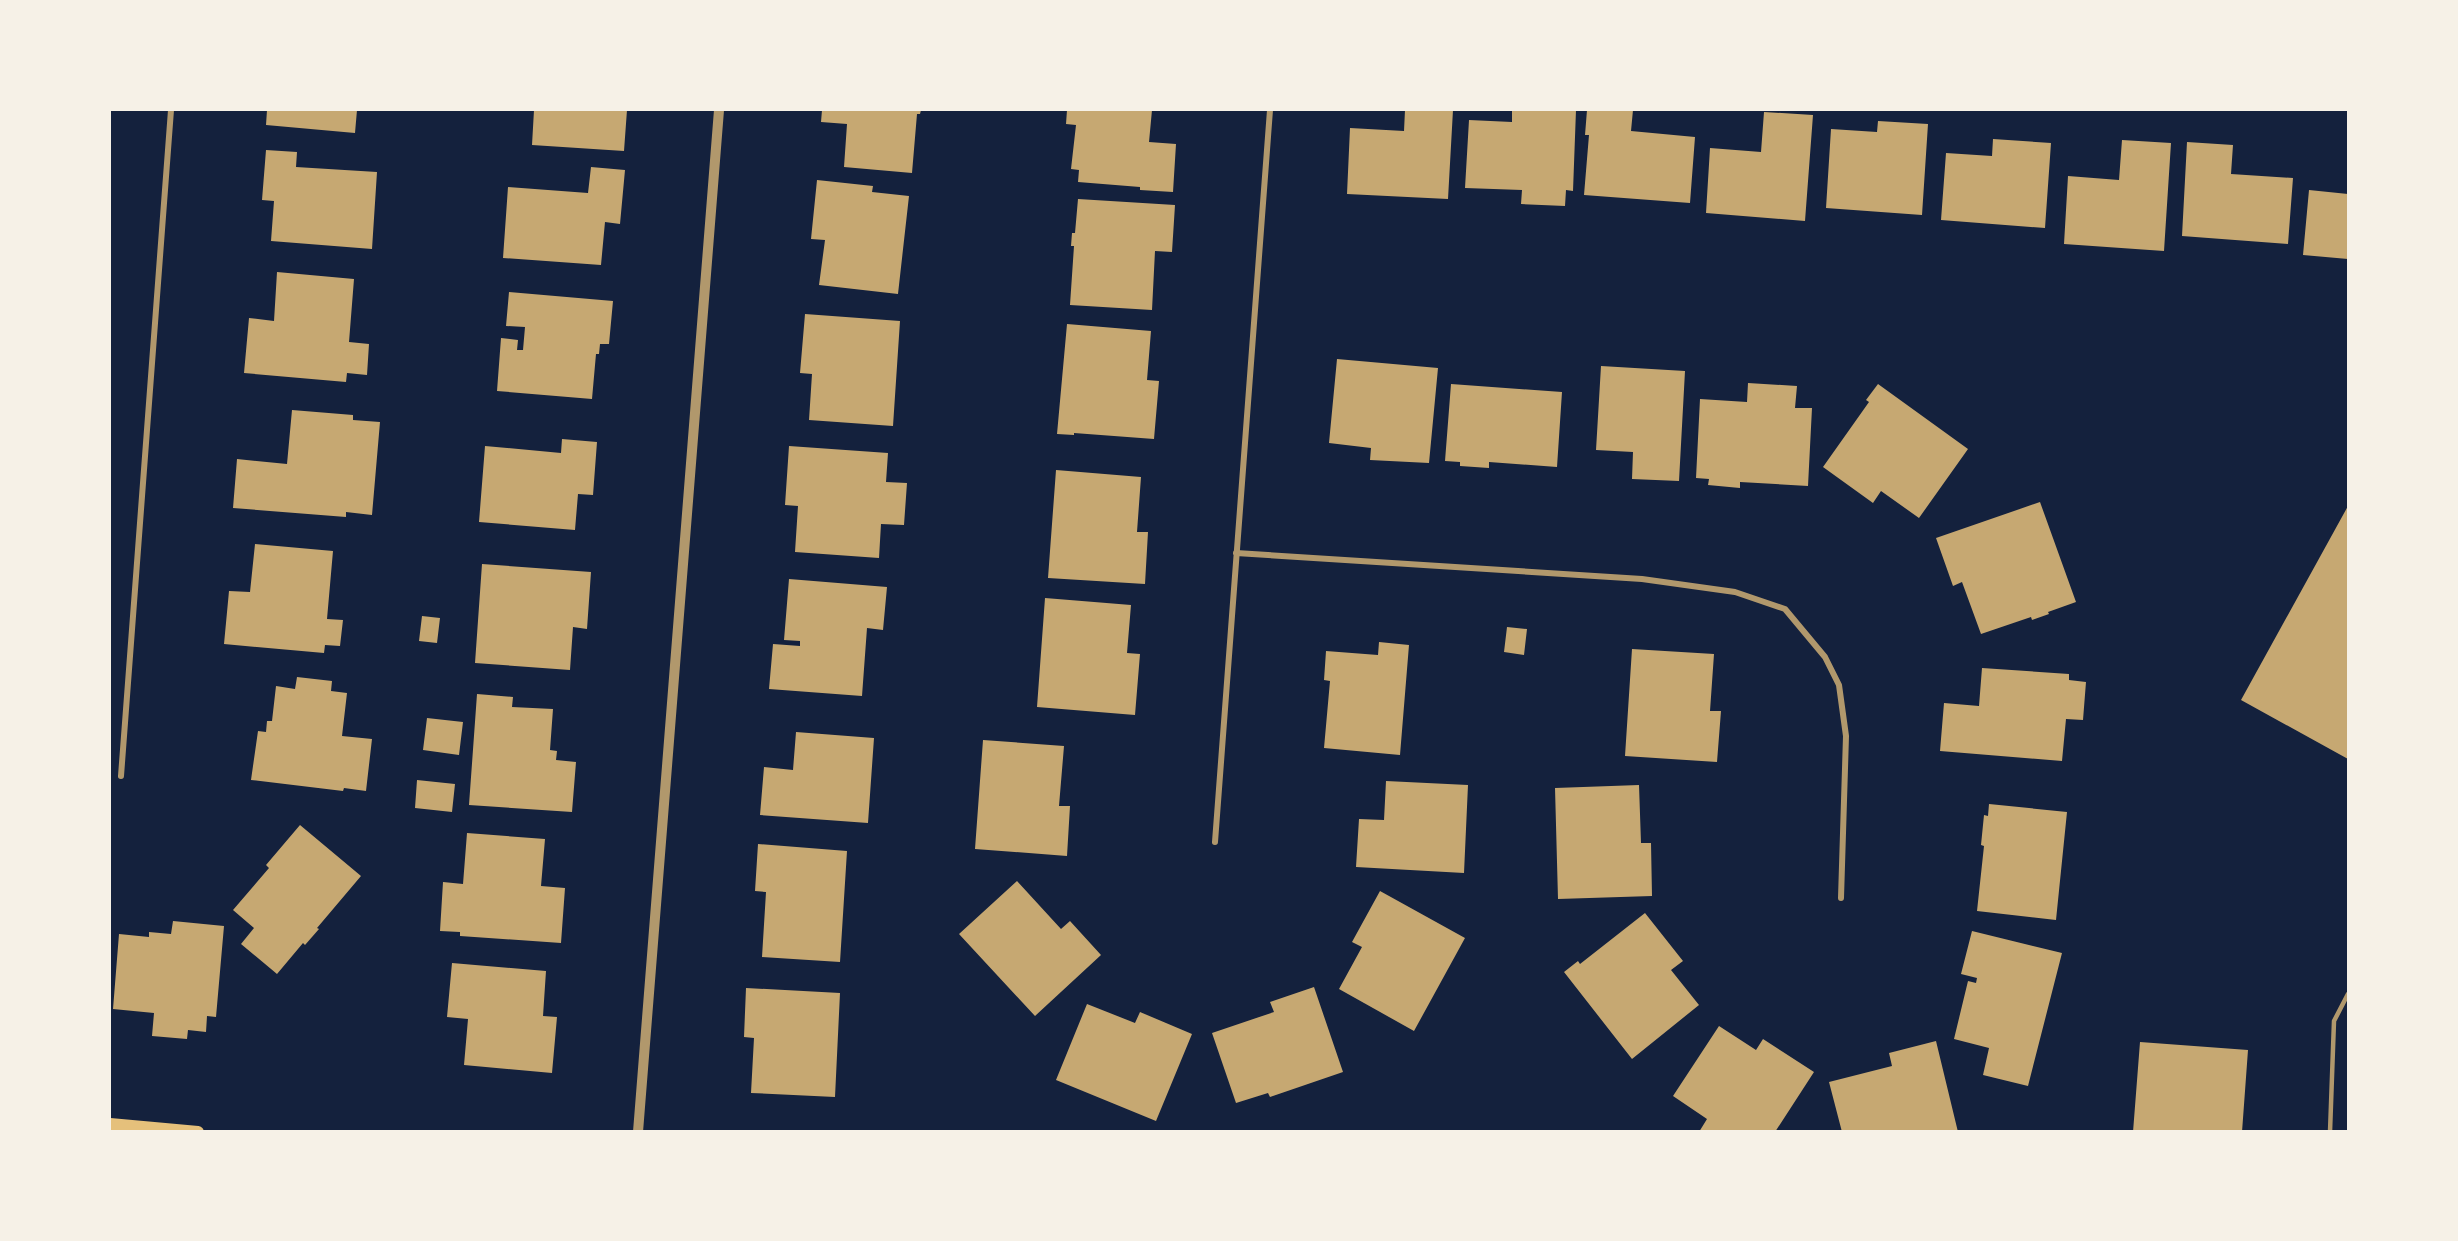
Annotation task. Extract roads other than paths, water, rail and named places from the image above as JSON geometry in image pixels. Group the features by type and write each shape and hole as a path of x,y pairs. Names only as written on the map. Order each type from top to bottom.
{"main road":[{"path":"110,1124 198,1131"}],"street":[{"path":"120,776 171,110"},
{"path":"638,1131 719,110"},
{"path":"1215,842 1270,110"},
{"path":"1236,553 1642,579 1735,592 1785,609 1825,657 1839,685 1846,736 1840,898"}],"lane":[{"path":"2330,1131 2334,1021 2349,994"}]}
